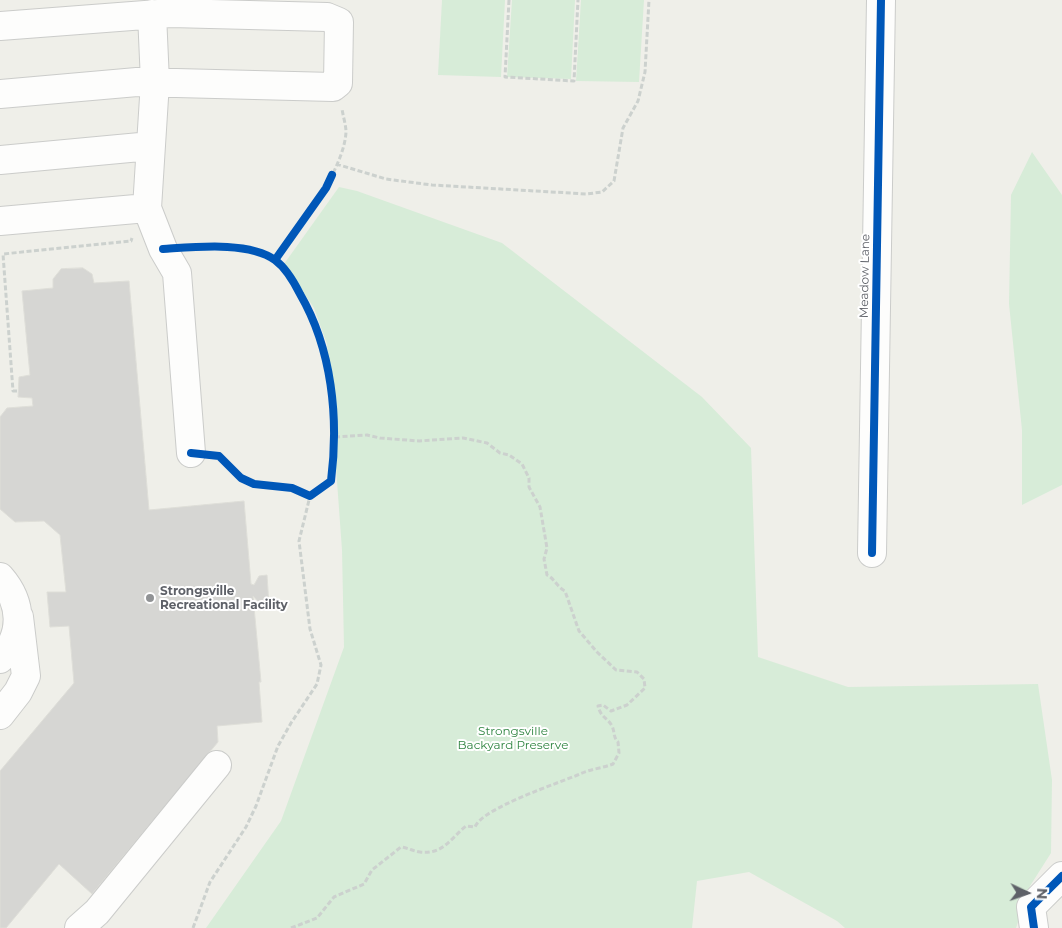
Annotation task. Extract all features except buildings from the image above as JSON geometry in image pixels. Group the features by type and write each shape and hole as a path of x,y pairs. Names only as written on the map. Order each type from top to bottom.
{"street":[{"name":"Meadow Lane","path":"872,553 881,0"},
{"path":"152,14 155,82 147,208 163,249 177,273 191,452"},
{"path":"0,26 152,14 327,17 340,22 338,83 333,87 155,82 0,94"},
{"path":"0,160 151,146"},
{"path":"0,221 147,208"},
{"path":"0,577 10,589 16,602 26,676 18,692 0,715"},
{"path":"0,659 13,642 19,617"},
{"path":"79,928 97,912 217,765"},
{"path":"1034,928 1031,907 1062,876"}],"path":[{"path":"510,0 505,77 574,81 578,0"},
{"path":"336,164 386,179 432,185 587,194 602,192 614,181 623,128 638,101 645,72 649,0"},
{"path":"275,260 326,188 332,175"},
{"path":"18,391 14,391 3,254 131,242 132,234"},
{"path":"163,249 242,249 258,252 275,260 296,287 317,327 333,398 335,437 331,481 310,496 299,541 310,629 321,665 317,684 282,738 256,806 246,827 210,882 193,928"},
{"path":"292,928 317,918 334,897 364,884 372,870 396,850 404,847 426,852 441,848 466,826 476,827 479,819 505,804 580,774 613,764 619,753 618,742 614,738 611,726 599,714 598,706 603,705 611,712 627,705 645,688 644,679 637,672 616,670 597,652 579,631 564,591 547,574 544,559 547,548 541,512 522,464 509,455 500,453 487,443 463,438 402,440 367,435 335,437"},
{"path":"191,452 212,453 219,456 242,478 254,484 292,488 310,496"}],"green space":[{"path":"442,0 505,0 501,77 438,75"},
{"path":"512,0 575,0 571,79 507,77"},
{"path":"581,0 644,0 639,82 576,81"},
{"path":"1032,152 1062,195 1062,485 1022,505 1022,430 1009,304 1011,195"},
{"name":"Strongsville Backyard Preserve","path":"339,187 357,191 502,243 702,397 751,448 758,657 848,687 1038,684 1052,780 1051,853 1030,886 1016,928 845,928 837,921 749,872 697,881 692,928 206,928 281,821 344,647 342,550 327,344 314,308 284,264"}],"cycle path":[{"path":"872,553 881,0"},
{"path":"275,260 326,188 332,175"},
{"path":"163,249 237,248 264,254 275,260 283,267 292,280 311,315 326,361 331,384 334,433 331,481 310,496 292,488 254,484 241,478 219,456 191,453"},
{"path":"1034,928 1031,907 1062,876"}],"place":[{"name":"Strongsville Recreational Facility","path":"150,598"}]}
